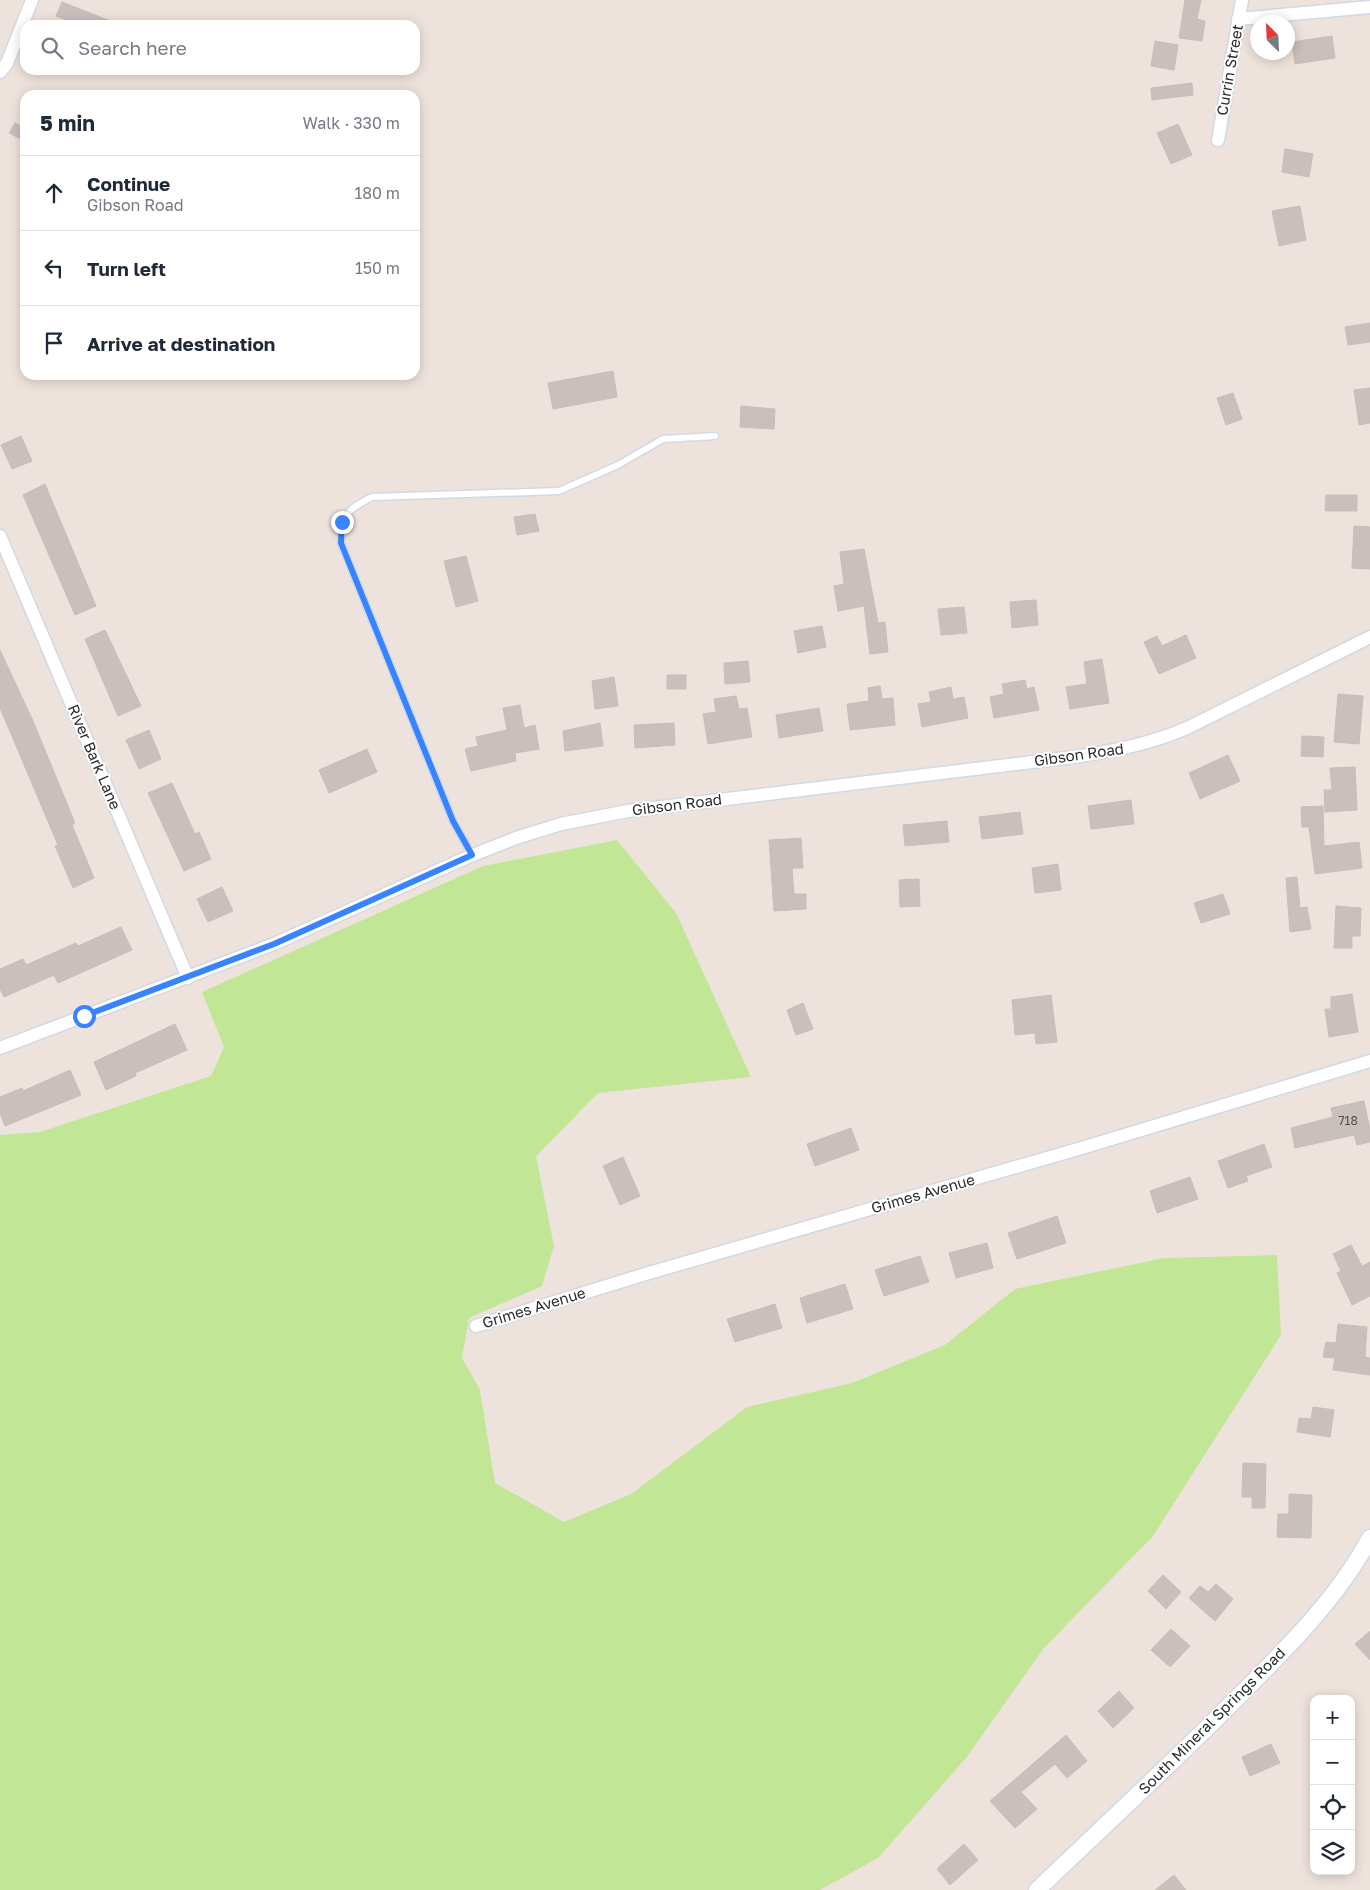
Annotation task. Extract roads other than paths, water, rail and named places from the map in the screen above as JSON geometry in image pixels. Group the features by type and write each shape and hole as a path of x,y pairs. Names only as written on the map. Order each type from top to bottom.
{"street":[{"path":"24,20 32,0"},
{"name":"Currin Street","path":"1218,140 1242,0"},
{"path":"1238,19 1370,7"},
{"path":"0,72 7,63 20,30"},
{"name":"River Bark Lane","path":"0,536 188,978"},
{"name":"Gibson Road","path":"0,1048 274,944 472,855 561,824 628,811 1074,757 1134,747 1162,739 1187,728 1370,637"},
{"name":"Grimes Avenue","path":"476,1326 649,1273 1073,1151 1370,1061"},
{"name":"South Mineral Springs Road","path":"1037,1890 1170,1765 1298,1636 1330,1599 1370,1538"}],"lane":[{"path":"472,855 453,821 341,543 342,522 351,507 372,498 559,491 618,465 663,439 715,436"}]}
